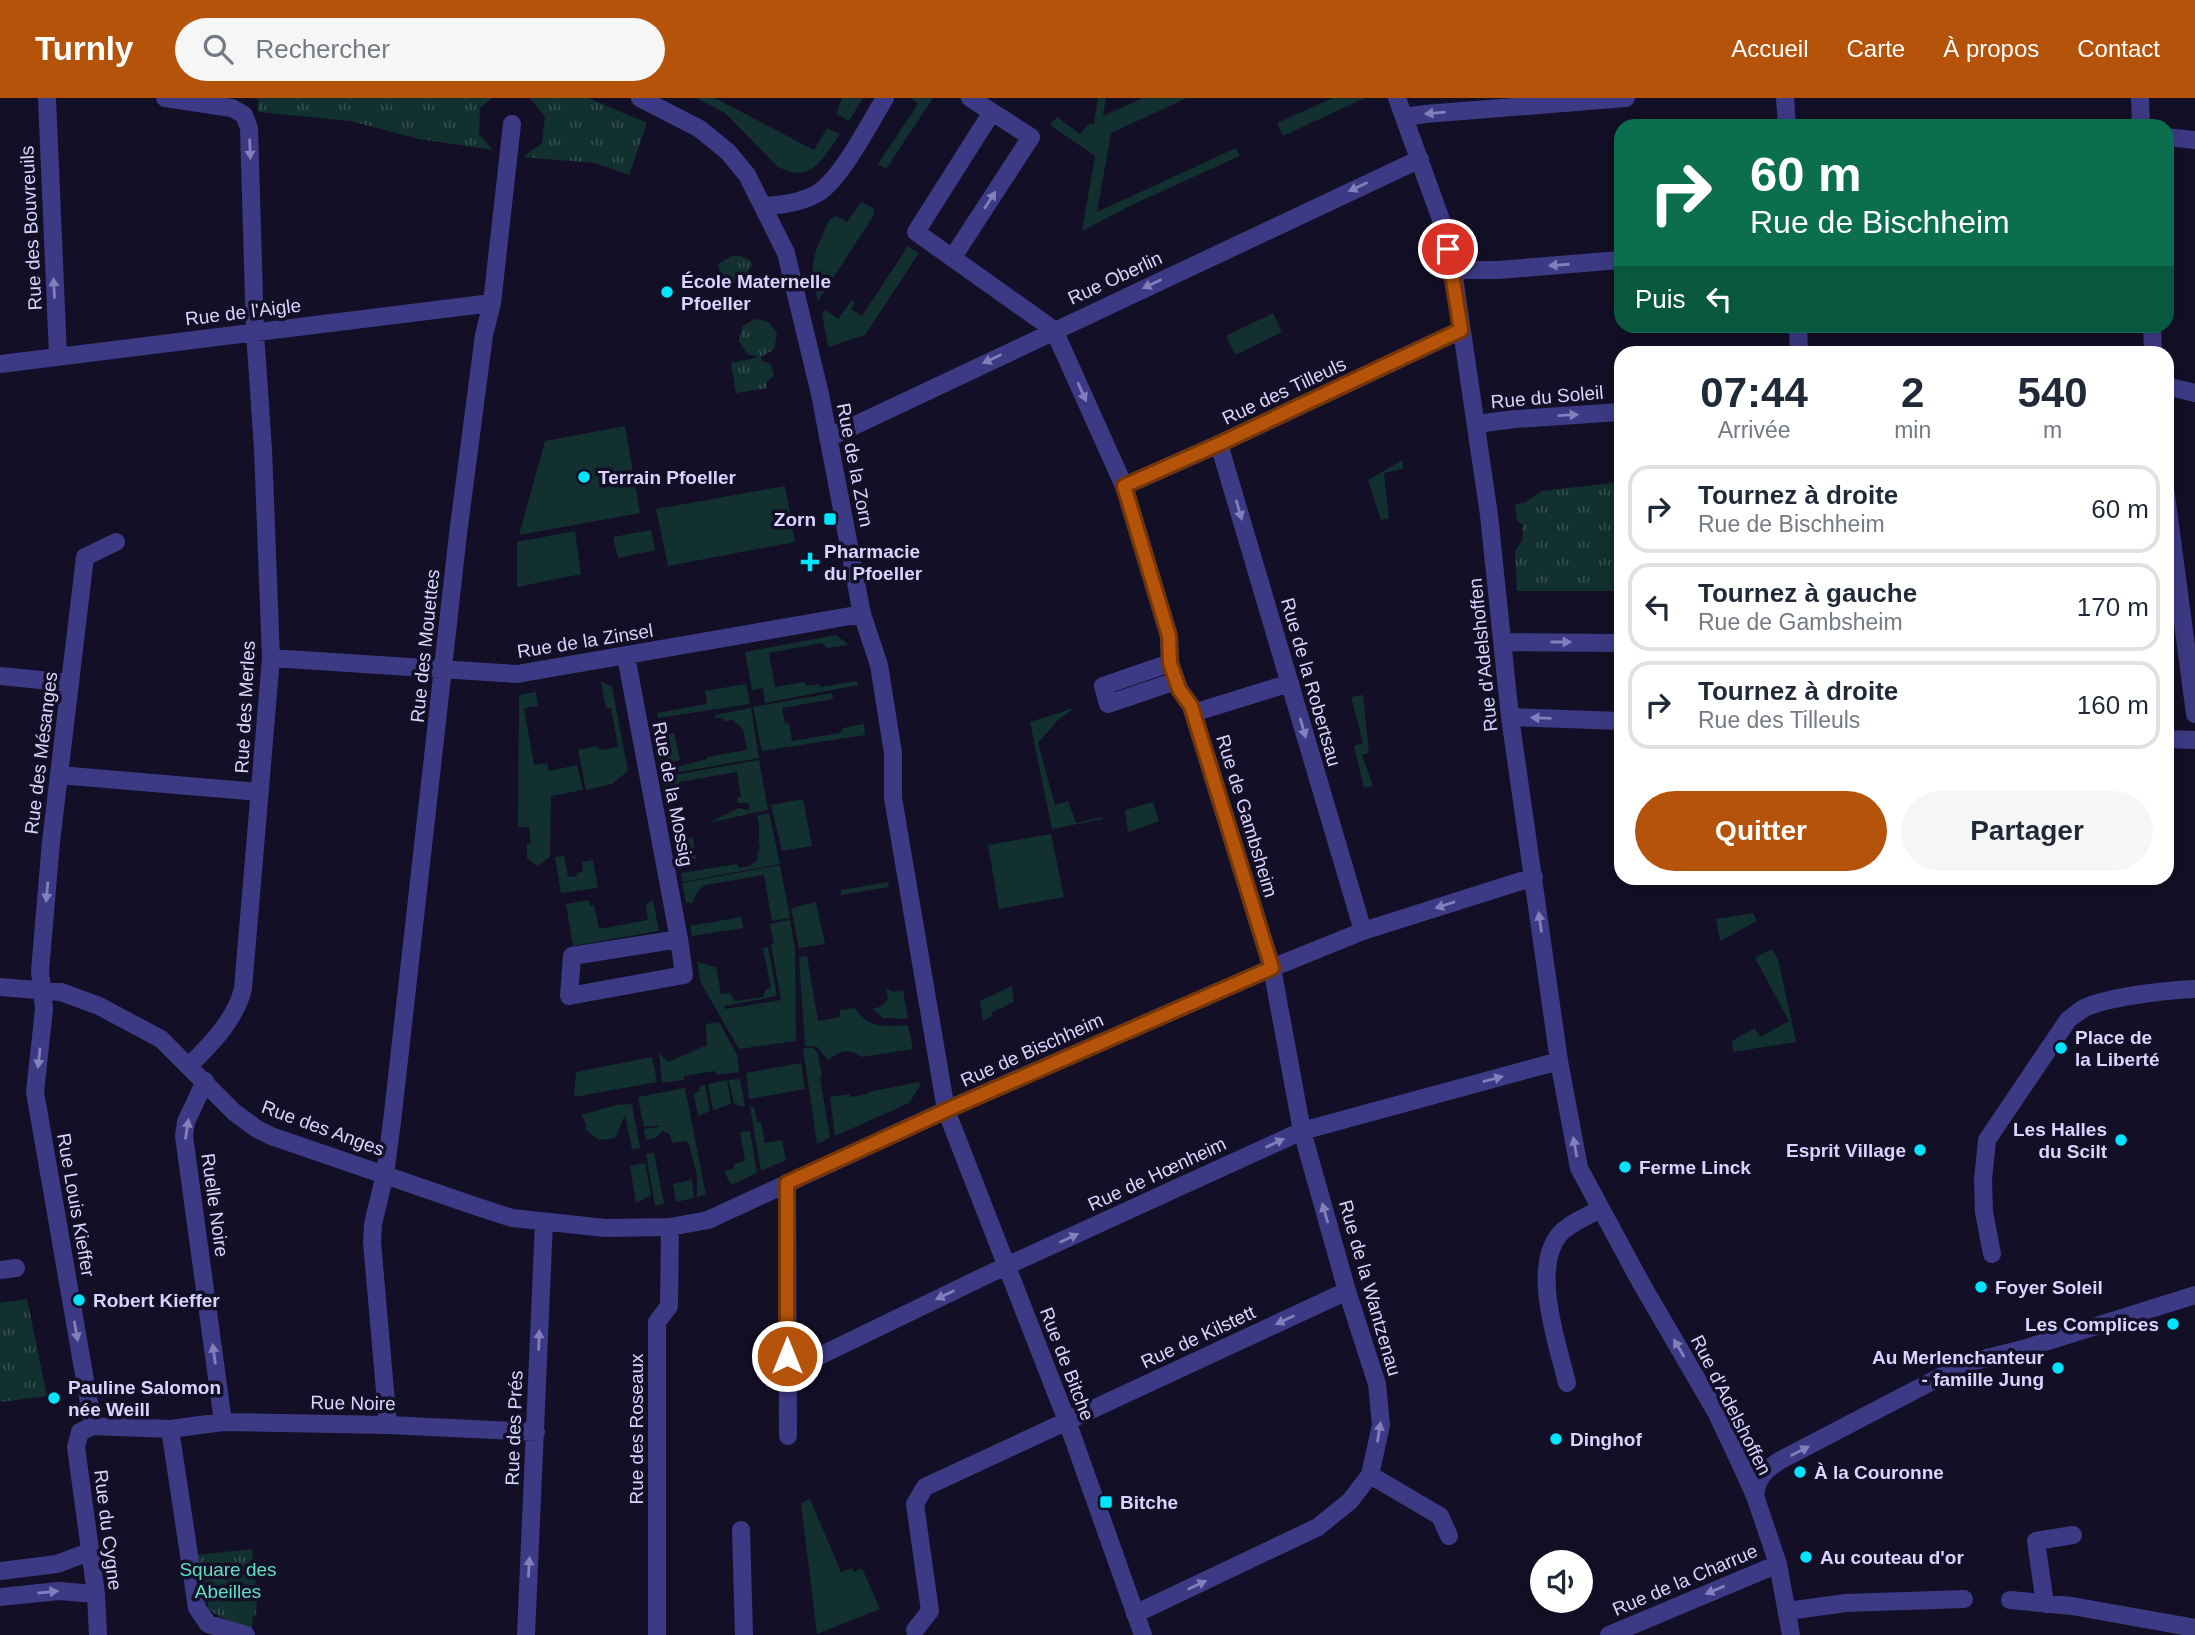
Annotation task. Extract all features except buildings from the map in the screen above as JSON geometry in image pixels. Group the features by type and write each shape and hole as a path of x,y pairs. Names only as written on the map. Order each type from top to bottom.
{"street":[{"name":"Rue des Bouvreuils","path":"47,98 58,356"},
{"path":"165,98 232,108 247,120 255,332"},
{"name":"Rue de la Zorn","path":"640,98 700,129 728,152 747,175 786,253 809,344 862,614 879,665 893,753 893,797 946,1111"},
{"path":"764,206 798,201 818,194 832,182 886,98"},
{"path":"953,257 1031,137 970,98"},
{"name":"Rue d'Adelshoffen","path":"1397,98 1444,228 1453,270 1476,424 1510,717 1559,1061 1578,1168 1716,1412 1755,1496 1777,1563 1791,1635"},
{"path":"1404,117 1626,98"},
{"path":"1785,98 1786,119"},
{"path":"2140,98 2141,119"},
{"name":"Rue de Gambsheim","path":"992,112 916,232 1054,330 1124,486 1169,636 1170,663 1193,713 1272,968"},
{"name":"Rue des Mouettes","path":"388,1425 372,1242 373,1224 385,1174 417,915 458,534 484,335 492,303 512,124"},
{"path":"2174,138 2195,140"},
{"name":"Rue Oberlin","path":"828,438 1420,159"},
{"path":"1453,270 1498,270 1614,260"},
{"name":"Rue de l'Aigle","path":"0,364 492,303"},
{"name":"Rue des Tilleuls","path":"1124,486 1461,330"},
{"name":"Rue des Merles","path":"190,1066 231,1019 239,1005 243,989 271,658 263,449 255,332"},
{"path":"2174,389 2195,393"},
{"name":"Rue du Soleil","path":"1476,424 1614,412"},
{"name":"Rue de la Robertsau","path":"1219,444 1363,931"},
{"name":"Rue des Mésanges","path":"42,990 40,971 53,824 85,557 116,542"},
{"path":"2174,566 2195,714"},
{"name":"Rue de la Zinsel","path":"271,658 517,674 862,614"},
{"path":"1502,642 1614,643"},
{"path":"2174,646 2186,647"},
{"name":"Rue de la Mossig","path":"626,656 679,939 684,975 569,996 572,957 679,939"},
{"path":"1170,663 1104,686 1108,704 1176,681"},
{"path":"0,676 70,683"},
{"path":"1193,713 1290,683"},
{"path":"1510,717 1614,721"},
{"path":"2174,739 2195,740"},
{"path":"60,775 260,792"},
{"name":"Rue de Bischheim","path":"544,1222 605,1228 670,1227 708,1220 946,1111 1272,968 1363,931 1534,877"},
{"name":"Rue de la Wantzenau","path":"1135,1614 1318,1527 1350,1501 1370,1475 1381,1425 1377,1384 1347,1291 1302,1131 1272,968"},
{"name":"Rue des Anges","path":"0,987 42,990 78,997 131,1022 161,1039 234,1112 271,1136 512,1217 544,1222"},
{"path":"1992,1254 1984,1212 1983,1180 1987,1140 2068,1020 2083,1008 2110,1001 2156,992 2195,989"},
{"name":"Rue Louis Kieffer","path":"42,990 44,1009 35,1092 87,1429"},
{"name":"Rue de Hœnheim","path":"787,1356 809,1361 1007,1266 1302,1131 1559,1061"},
{"name":"Ruelle Noire","path":"205,1081 186,1122 184,1136 223,1422"},
{"name":"Rue de Bitche","path":"946,1111 1067,1421 1143,1635"},
{"path":"787,1183 788,1436"},
{"path":"1567,1383 1550,1312 1546,1287 1547,1270 1559,1235 1600,1209"},
{"name":"Rue des Prés","path":"526,1635 544,1222"},
{"name":"Rue des Roseaux","path":"657,1635 657,1322 669,1306 670,1227"},
{"name":"Rue de Kilstett","path":"915,1630 930,1611 915,1504 925,1487 1347,1291"},
{"path":"1755,1496 1764,1472 1779,1461 1967,1363 2023,1349 2195,1294"},
{"name":"Rue Noire","path":"87,1429 170,1429 223,1422 388,1425 536,1432"},
{"name":"Rue du Cygne","path":"87,1429 76,1447 96,1594 98,1635"},
{"path":"170,1429 197,1608 208,1624 246,1635"},
{"path":"1370,1475 1440,1516 1449,1536"},
{"path":"741,1530 744,1635"},
{"path":"2045,1604 2036,1541 2073,1535"},
{"path":"0,1571 57,1564 90,1554"},
{"name":"Rue de la Charrue","path":"1609,1635 1777,1563"},
{"path":"0,1597 59,1591 96,1594"},
{"path":"1787,1611 1851,1603 1964,1599"},
{"path":"2010,1600 2072,1606 2195,1628"}],"green space":[{"path":"250,98 492,98 480,108 479,134 493,150 419,139 350,121 258,112 258,99"},
{"path":"530,98 588,98 647,123 629,175 595,163 523,157 542,143 545,117"},
{"path":"696,98 715,98 814,150 827,128 840,134 815,166 799,173 789,171 777,166 725,113"},
{"path":"842,98 863,98 849,121 836,114"},
{"path":"911,98 933,98 886,169 878,164 918,104"},
{"path":"1098,98 1106,98 1103,116 1143,98 1187,98 1111,133 1097,212 1236,148 1240,156 1136,203 1082,231 1095,156 1050,125 1057,117 1080,134 1090,123 1094,124"},
{"path":"1333,98 1365,98 1283,136 1277,123"},
{"path":"861,202 873,208 874,215 818,301 813,277 814,259 829,220 836,216 847,222"},
{"path":"908,246 919,253 865,335 828,347 822,314 825,310 838,319 852,300 855,302 851,309 862,316"},
{"path":"732,256 741,256 751,261 752,266 739,282 722,285 718,264"},
{"path":"1273,313 1282,332 1235,355 1226,336"},
{"path":"754,319 769,322 777,334 774,349 761,357 762,361 771,364 774,375 766,383 767,388 736,393 731,363 759,357 747,354 739,341 742,327"},
{"name":"Terrain Pfoeller","path":"625,426 640,513 519,535 545,441"},
{"path":"1403,460 1403,469 1384,473 1389,518 1381,520 1368,480"},
{"path":"1614,483 1614,591 1517,591 1515,551 1523,539 1522,524 1517,521 1515,504 1524,503 1542,491"},
{"path":"785,486 795,542 668,566 656,509"},
{"path":"651,530 655,550 618,558 613,537"},
{"path":"575,531 581,574 517,587 517,542"},
{"path":"836,635 849,645 827,648 822,643 769,653 775,687 805,682 806,686 819,684 820,687 857,681 858,685 765,703 763,688 752,690 745,652"},
{"path":"601,681 612,687 628,771 612,784 586,790 578,750 596,746 602,750 618,747 611,708 606,708"},
{"path":"746,684 750,704 658,718 657,713 707,704 705,691"},
{"path":"536,692 538,706 524,708 534,765 547,763 549,771 577,765 583,790 551,796 550,857 537,866 527,858 527,844 531,843 529,827 518,827 519,695"},
{"path":"832,693 833,699 782,708 785,724 789,723 792,741 840,733 843,728 864,724 865,735 762,751 753,707"},
{"path":"1363,695 1369,753 1362,755 1373,786 1364,788 1354,746 1363,743 1351,697"},
{"path":"751,708 759,758 663,775 662,771 707,757 747,750 743,729 733,720 724,721 723,718 715,718 715,715"},
{"path":"1071,709 1038,743 1055,805 1068,801 1076,823 1102,817 1103,819 1052,829 1030,722"},
{"path":"674,733 680,760 666,764 660,760 656,736"},
{"path":"759,760 768,810 708,823 739,808 748,810 750,807 748,803 738,803 737,798 741,797 737,772 679,782 678,793 666,794 663,777"},
{"path":"803,799 812,846 782,851 771,805"},
{"path":"1153,802 1159,821 1128,832 1125,810"},
{"path":"769,813 780,864 682,882 681,873 737,864 739,868 750,866 758,859 760,848 757,816"},
{"path":"1051,834 1064,897 999,909 988,845"},
{"path":"693,837 696,859 678,861 675,843"},
{"path":"564,856 568,877 583,872 582,862 593,860 598,888 561,893 555,857"},
{"path":"780,865 790,918 772,921 764,875 705,885 698,891 692,903 686,903 682,883"},
{"path":"888,882 889,887 841,895 841,890"},
{"path":"589,900 590,906 594,905 599,929 648,920 646,905 653,900 659,931 573,946 566,904"},
{"path":"816,902 825,944 799,948 791,908"},
{"path":"1753,913 1757,921 1720,941 1716,919"},
{"path":"741,917 743,928 692,936 690,926"},
{"path":"790,920 795,949 796,1041 739,1049 701,983 697,962 716,967 721,994 730,993 735,1001 763,997 766,989 771,988 763,948 768,947 777,996 724,1006 726,1009 781,1000 770,924"},
{"path":"1772,949 1778,959 1796,1042 1733,1052 1732,1041 1755,1028 1760,1037 1789,1021 1755,958"},
{"path":"807,956 818,1021 840,1017 840,1010 855,1008 867,1020 878,1025 908,1025 913,1049 862,1057 844,1051 828,1060 816,1046 805,1046 799,957"},
{"path":"1012,986 1014,1002 992,1012 991,1017 983,1021 980,1001"},
{"path":"886,988 893,992 903,990 908,1019 883,1018 873,1009 882,1006 888,999"},
{"path":"719,1022 737,1055 739,1072 718,1075 714,1071 662,1083 659,1053 668,1062 707,1045 706,1024"},
{"path":"803,1048 813,1048 818,1053 822,1077 820,1078 830,1138 817,1144"},
{"path":"652,1057 657,1082 574,1097 576,1072"},
{"path":"801,1063 805,1089 749,1099 746,1073"},
{"path":"740,1079 745,1107 734,1104 729,1080"},
{"path":"727,1080 731,1104 713,1110 708,1084"},
{"path":"919,1082 920,1086 909,1103 835,1136 830,1097 868,1094"},
{"path":"705,1085 710,1111 698,1116 694,1094 700,1091 699,1086"},
{"path":"685,1088 706,1195 697,1197 697,1176 689,1144 685,1141 672,1143 670,1134 662,1131 656,1138 646,1140 644,1129 659,1125 644,1127 638,1097"},
{"path":"632,1104 640,1148 632,1149 625,1115 615,1138 599,1140 585,1129 586,1124 581,1115 616,1105"},
{"path":"750,1107 754,1107 757,1122 761,1122 765,1143 782,1140 786,1160 761,1171"},
{"path":"750,1131 757,1173 731,1185 724,1171 734,1169 734,1164 745,1161 740,1132"},
{"path":"654,1153 664,1204 655,1206 646,1154"},
{"path":"645,1163 651,1195 636,1203 630,1166"},
{"path":"691,1174 694,1198 676,1202 673,1184 691,1180"},
{"path":"27,1299 47,1396 0,1402 0,1303"},
{"path":"810,1499 841,1572 852,1568 854,1572 862,1568 880,1609 817,1634 801,1503"},
{"name":"Square des Abeilles","path":"252,1549 257,1597 252,1629 209,1610 197,1555"}],"place":[{"name":"École Maternelle Pfoeller","path":"667,292"},
{"name":"Terrain Pfoeller","path":"584,477"},
{"name":"Zorn","path":"830,519"},
{"name":"Pharmacie du Pfoeller","path":"810,562"},
{"name":"Place de la Liberté","path":"2061,1048"},
{"name":"Les Halles du Scilt","path":"2121,1140"},
{"name":"Esprit Village","path":"1920,1150"},
{"name":"Ferme Linck","path":"1625,1167"},
{"name":"Foyer Soleil","path":"1981,1287"},
{"name":"Robert Kieffer","path":"79,1300"},
{"name":"Les Complices","path":"2173,1324"},
{"name":"Au Merlenchanteur - famille Jung","path":"2058,1368"},
{"name":"Pauline Salomon née Weill","path":"54,1398"},
{"name":"Dinghof","path":"1556,1439"},
{"name":"À la Couronne","path":"1800,1472"},
{"name":"Bitche","path":"1106,1502"},
{"name":"Au couteau d'or","path":"1806,1557"}],"route":[{"path":"787,1356 787,1183 1272,968 1191,706 1179,689 1170,663 1169,636 1124,486 1461,330 1448,249"}]}
